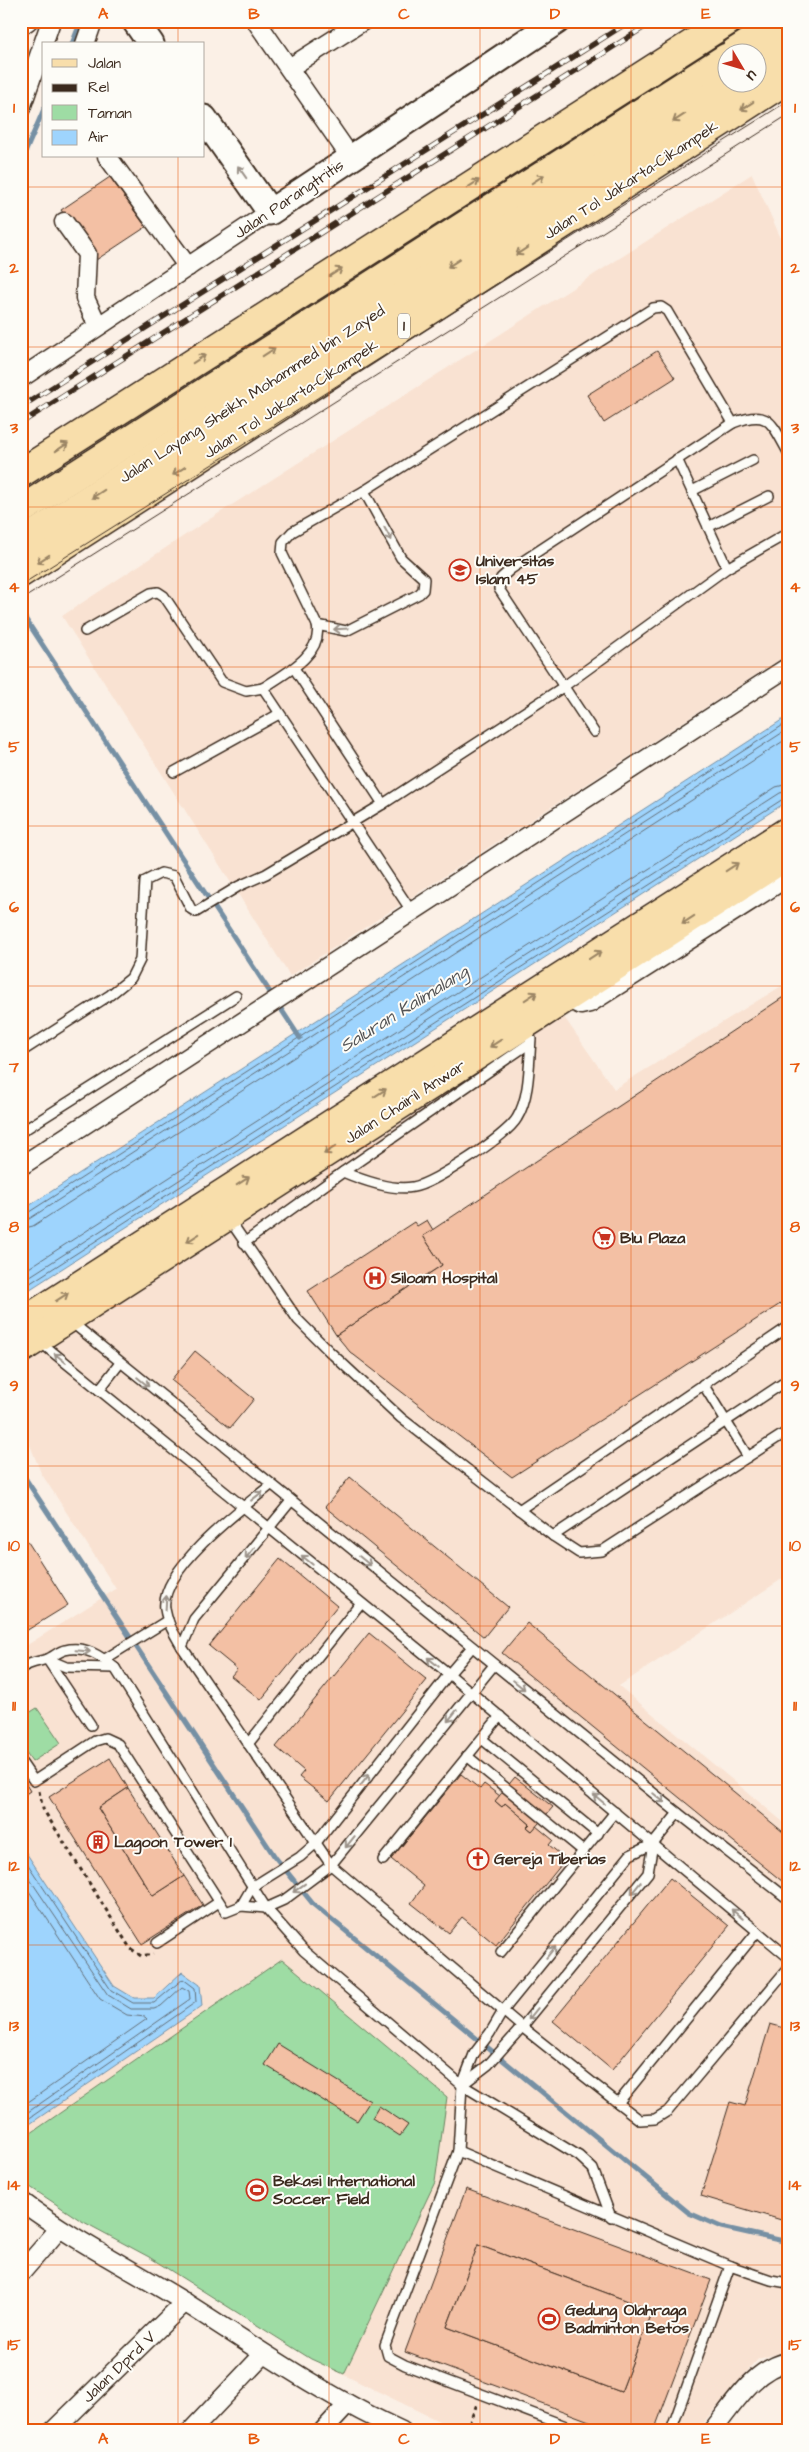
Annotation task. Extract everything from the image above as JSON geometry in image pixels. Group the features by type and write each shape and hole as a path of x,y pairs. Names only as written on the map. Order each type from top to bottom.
{"main road":[{"path":"21,473 728,21"},
{"path":"751,42 784,21"},
{"path":"766,63 788,49"},
{"name":"Jalan Layang Sheikh Mohammed bin Zayed","path":"21,510 716,64"},
{"name":"Jalan Tol Jakarta–Cikampek","path":"21,573 788,79"},
{"name":"Jalan Layang Sheikh Mohammed bin Zayed","path":"21,543 720,92"},
{"name":"Jalan Chairil Anwar","path":"26,1337 221,1208 560,990 788,831"},
{"name":"Jalan Chairil Anwar","path":"26,1337 68,1319 221,1208 531,1032 560,990 788,856"}],"street":[{"path":"21,26 28,21"},
{"path":"44,42 51,21"},
{"path":"86,42 93,21"},
{"path":"135,21 150,42"},
{"path":"256,21 351,158"},
{"path":"289,68 363,21"},
{"name":"Jalan Parangtritis","path":"21,378 557,21"},
{"path":"21,108 42,47"},
{"path":"205,119 270,212"},
{"path":"108,158 188,267"},
{"path":"64,222 87,254 85,298 98,326"},
{"path":"21,1166 788,667"},
{"path":"560,990 581,1005 590,1003 788,877"},
{"path":"21,2201 59,2229 185,2302 264,2354 348,2404 402,2431"},
{"path":"21,2273 59,2229"},
{"name":"Jalan Dprd V","path":"53,2431 185,2302"},
{"path":"191,2431 264,2354"},
{"path":"712,2431 755,2380 772,2368 788,2362"},
{"path":"323,2431 348,2404"}],"lane":[{"path":"85,631 151,593 158,592 164,596 222,682 246,692 263,688 294,668 315,645 319,636 317,625 282,553 283,542 292,532 364,491 653,308 661,307 667,311 733,423"},
{"path":"594,732 499,589 501,578 511,569 733,423 750,417 760,417 775,428 788,452"},
{"path":"677,459 727,568"},
{"path":"692,491 753,460"},
{"path":"317,625 346,631 420,594 423,590 424,580 401,558 364,491"},
{"path":"708,527 769,496"},
{"path":"21,1052 116,991 130,978 140,960 145,881 161,873 174,876 191,910 196,912 218,898 266,874 383,804 563,687 727,568 788,533"},
{"path":"294,668 383,804"},
{"path":"263,688 412,912"},
{"path":"174,772 279,714"},
{"path":"21,1132 236,996"},
{"path":"343,1172 372,1182 411,1188 427,1184 503,1134 517,1119 524,1100 531,1032"},
{"path":"244,1243 531,1032"},
{"path":"221,1208 298,1320 329,1351 401,1418 553,1536 579,1553 602,1551 788,1431"},
{"path":"68,1319 472,1648 788,1899"},
{"path":"519,1510 788,1327"},
{"path":"26,1337 99,1390 360,1604 449,1674 788,1956"},
{"path":"99,1390 120,1363"},
{"path":"553,1536 788,1380"},
{"path":"703,1384 748,1457"},
{"path":"271,1485 210,1535 189,1557 173,1580 165,1601 168,1620 182,1647 331,1865 522,2027 640,2120 655,2119 668,2111 788,1968"},
{"path":"182,1647 194,1620 291,1501"},
{"path":"248,1744 360,1604"},
{"path":"105,1659 168,1620"},
{"path":"241,1906 252,1887 300,1857 315,1844 449,1674 472,1648"},
{"path":"21,1668 33,1661 47,1659 64,1650 88,1650 105,1659 115,1668 266,1908 304,1951 462,2085 579,2156 593,2169 602,2187 611,2217"},
{"path":"47,1659 66,1667 115,1668"},
{"path":"47,1659 91,1724"},
{"path":"21,1762 34,1781 94,1741 105,1738 118,1744 226,1912 241,1906 266,1908 284,1900 331,1865 494,1665"},
{"path":"383,1860 500,1716"},
{"path":"482,1739 598,1834"},
{"path":"468,1756 583,1851"},
{"path":"501,1952 615,1812"},
{"path":"579,2431 405,2365 388,2356 384,2350 458,2151 462,2085 474,2054 490,2033 503,2011 630,1856 653,1844 678,1813"},
{"path":"462,2085 488,2065 522,2027 648,1873 653,1844"},
{"path":"158,1947 219,1902"},
{"path":"618,2103 757,1932"},
{"path":"458,2151 730,2266 771,2280 788,2282"},
{"path":"671,2431 730,2266"}],"path":[{"path":"42,1796 43,1809 130,1948 144,1956 158,1947"},
{"path":"466,2431 481,2394"}],"shaded area":[{"name":"Universitas Islam 45","path":"752,174 788,254 788,654 290,976 62,616 202,524"},
{"path":"788,982 788,1575 619,1686 788,1826 788,2351 758,2359 696,2431 465,2431 447,2425 311,2359 149,2257 80,2220 21,2181 21,1649 116,1589 41,1473 21,1422 21,1374 24,1364 562,1014 614,1089"}],"green space":[{"path":"37,1708 61,1743 32,1762 21,1746 21,1718"},
{"path":"282,1959 447,2097 435,2182 344,2374 311,2359 149,2257 80,2220 21,2181 21,2140"}],"water":[{"name":"Saluran Kalimalang","path":"788,716 788,801 21,1295 21,1211"},
{"path":"21,1845 114,1986 134,1998 154,1998 182,1972 200,1985 202,2006 21,2130"}],"building":[{"path":"110,177 146,227 96,260 61,210"},
{"path":"657,351 675,378 604,423 587,395"},
{"name":"Blu Plaza","path":"785,996 788,1001 788,1225 783,1240 788,1246 788,1299 512,1477 350,1352 336,1335 442,1265 423,1236"},
{"name":"Siloam Hospital","path":"427,1220 433,1230 423,1236 442,1265 336,1335 308,1291 414,1222 417,1226"},
{"path":"195,1351 254,1399 230,1428 171,1380"},
{"path":"350,1477 508,1607 484,1637 325,1507"},
{"path":"21,1531 68,1605 21,1634"},
{"path":"280,1559 337,1606 261,1700 231,1676 237,1669 209,1646"},
{"path":"527,1623 788,1836 788,1886 502,1653"},
{"path":"369,1633 427,1680 329,1801 299,1777 304,1771 276,1747"},
{"name":"Lagoon Tower 1","path":"110,1758 128,1788 98,1808 153,1896 184,1876 203,1905 142,1944 49,1797"},
{"name":"Gereja Tiberias","path":"461,1774 480,1789 484,1784 500,1796 495,1801 502,1807 505,1803 530,1824 527,1827 532,1831 536,1826 553,1840 549,1845 566,1859 496,1945 462,1917 449,1933 411,1903 424,1886 391,1859"},
{"path":"21,1776 30,1791 21,1797"},
{"path":"515,1777 553,1807 532,1831 527,1827 530,1824 505,1803 502,1807 495,1801"},
{"path":"128,1788 184,1876 153,1896 98,1808"},
{"path":"670,1878 729,1926 612,2070 553,2021"},
{"path":"770,2024 788,2029 788,2222 701,2196 730,2102 745,2106"},
{"path":"278,2044 370,2101 357,2121 265,2065"},
{"path":"379,2106 408,2125 400,2136 372,2118"},
{"path":"466,2189 711,2280 654,2431 616,2431 405,2352","holes":["478,2245 652,2310 621,2392 447,2327"]},
{"name":"Gedung Olahraga Badminton Betos","path":"478,2245 652,2310 621,2392 447,2327"}],"waterway":[{"path":"73,42 81,21"},
{"path":"21,162 42,114"},
{"path":"21,612 300,1038"},
{"path":"21,1472 275,1857 313,1904 689,2213 721,2227 788,2242"}],"tram line":[{"path":"21,585 788,101"},
{"path":"21,600 788,115"}],"railway":[{"path":"21,407 630,21"},
{"path":"21,423 654,21"}],"place":[{"name":"Universitas Islam 45","path":"460,570"},
{"name":"Blu Plaza","path":"604,1238"},
{"name":"Siloam Hospital","path":"375,1278"},
{"name":"Lagoon Tower 1","path":"98,1842"},
{"name":"Gereja Tiberias","path":"478,1859"},
{"name":"Bekasi International Soccer Field","path":"257,2190"},
{"name":"Gedung Olahraga Badminton Betos","path":"549,2319"}]}
